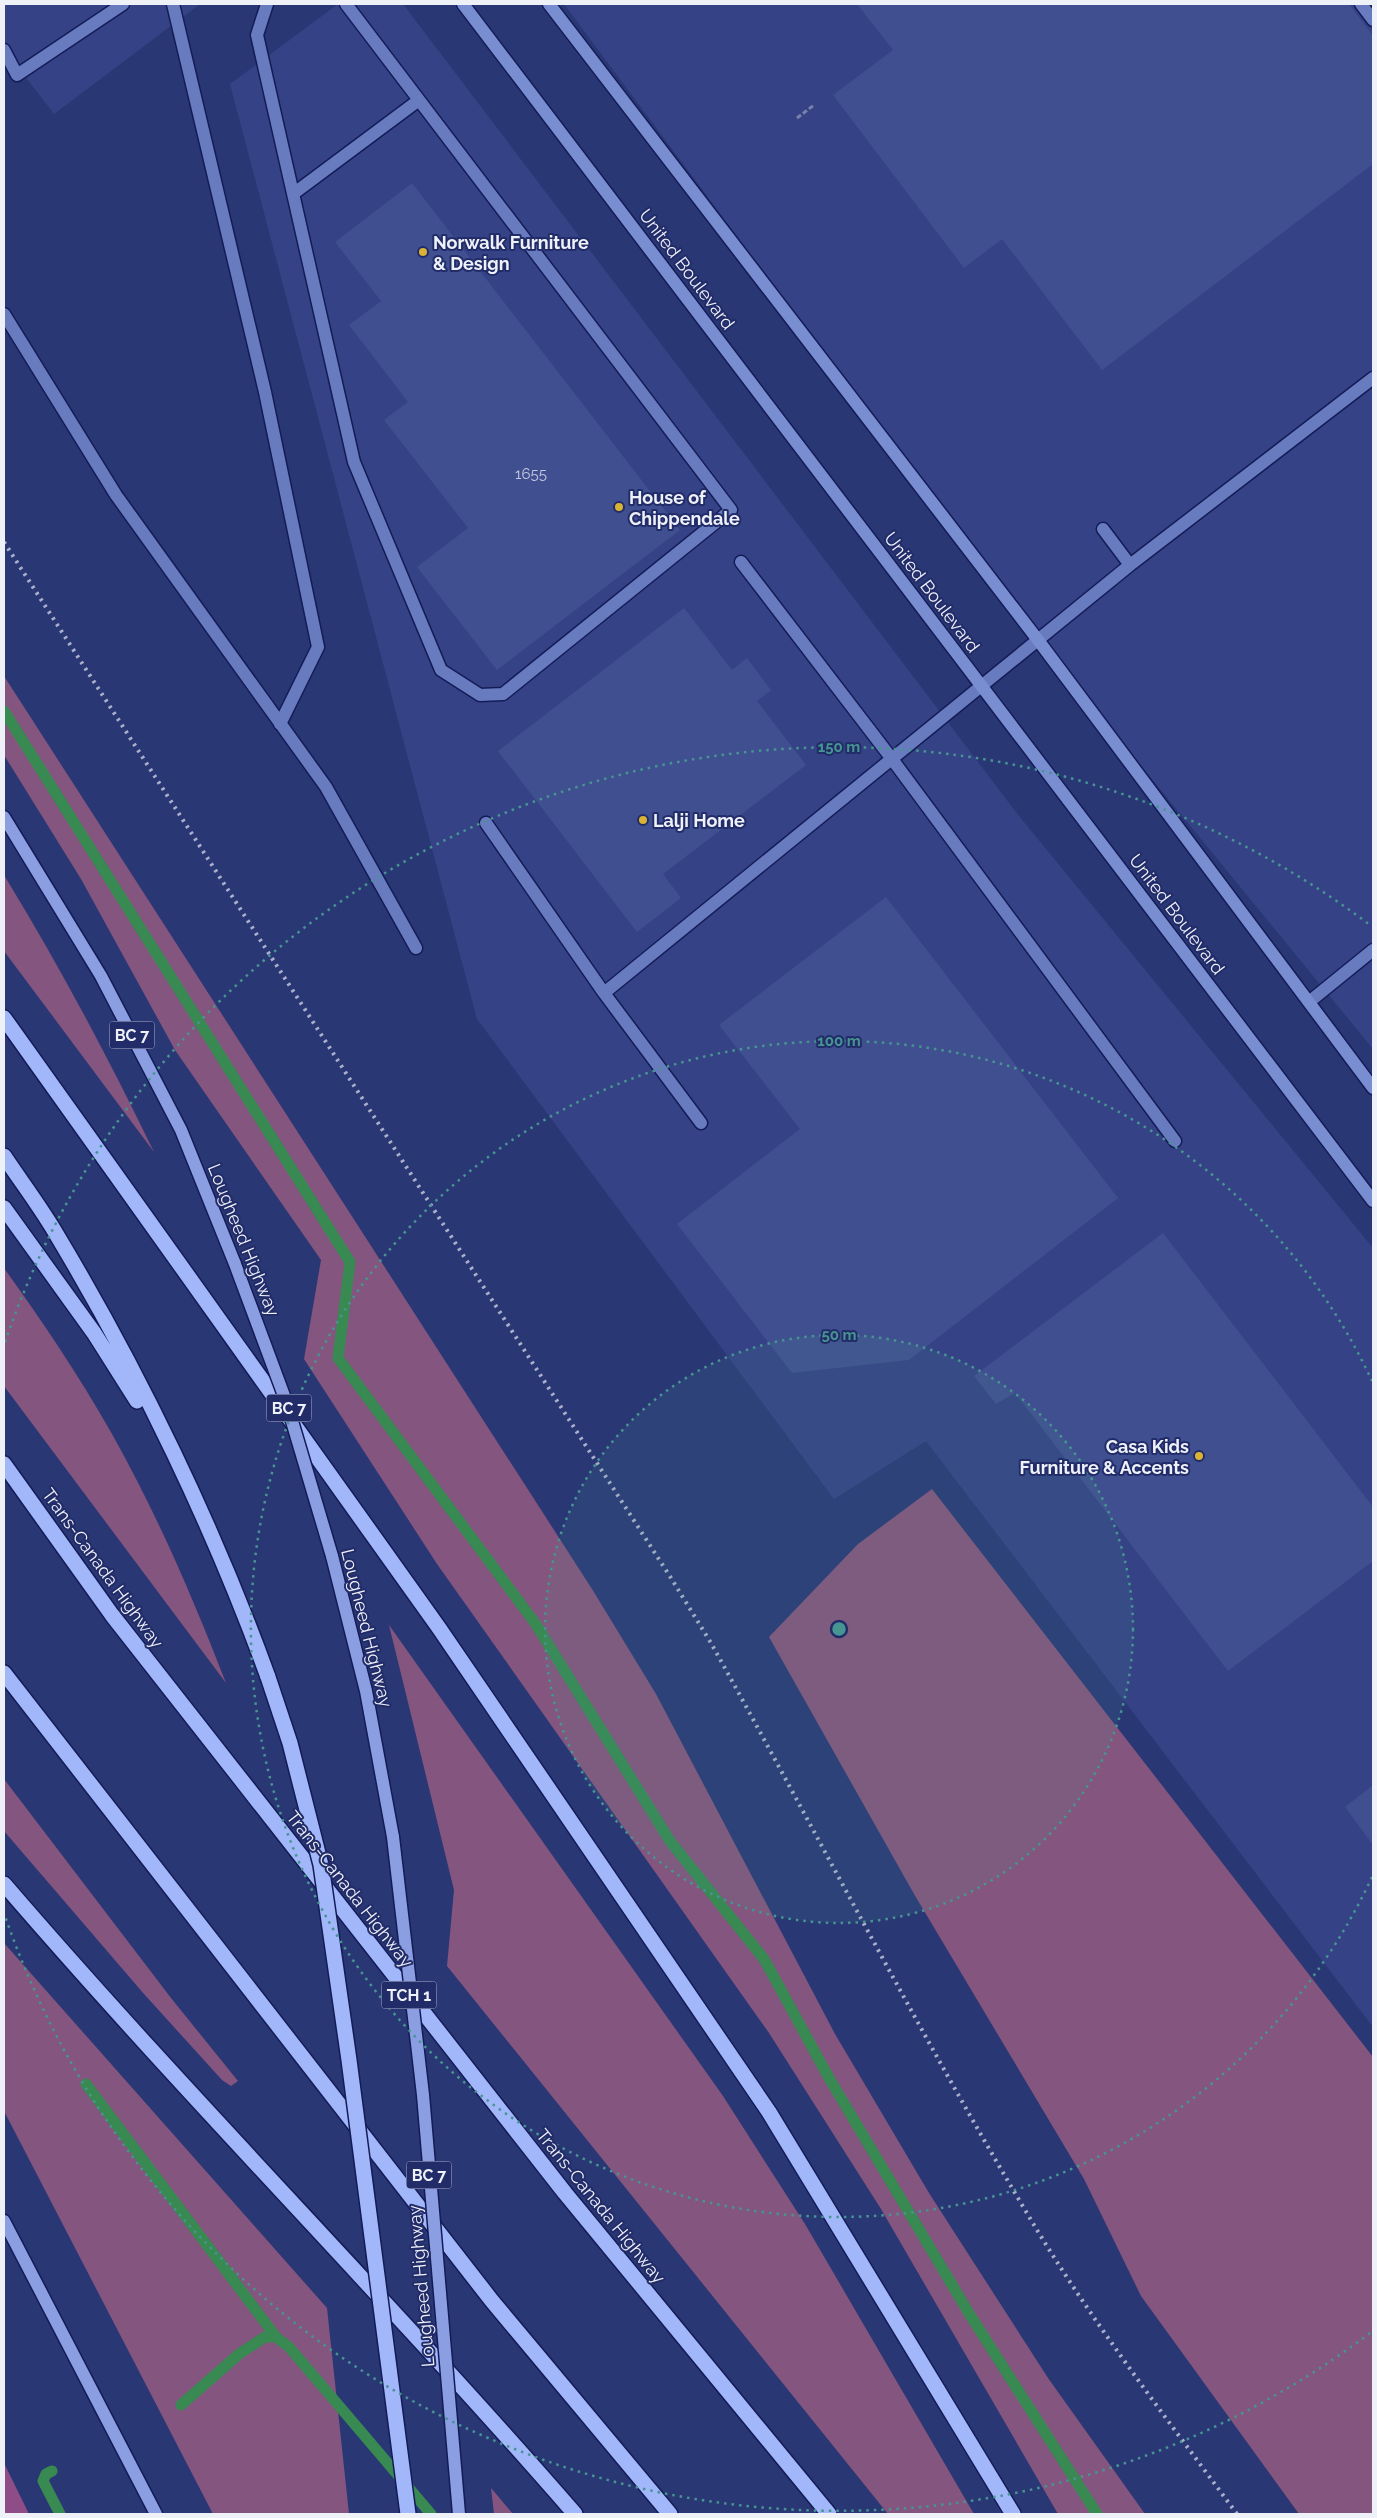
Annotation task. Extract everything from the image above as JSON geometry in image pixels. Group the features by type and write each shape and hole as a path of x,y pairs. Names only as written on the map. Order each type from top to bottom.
{"highway":[{"path":"4,1018 439,1628 769,2112 1013,2514"},
{"path":"4,1156 58,1236 123,1353 238,1593 290,1743 321,1865 350,2060 408,2514"},
{"path":"4,1208 94,1333 180,1470"},
{"name":"Trans-Canada Highway","path":"4,1464 112,1615 559,2186 829,2514"},
{"path":"4,1673 492,2301 670,2514"},
{"path":"4,1884 270,2180 486,2412 575,2514"}],"main road":[{"name":"United Boulevard","path":"463,4 1373,1201"},
{"path":"549,4 1038,640 1373,1088"},
{"name":"Lougheed Highway","path":"4,817 102,976 181,1130 235,1264 289,1410 332,1556 366,1691 393,1837 423,2095 459,2514"},
{"path":"4,2221 156,2514"}],"lane":[{"path":"4,50 17,75 123,4"},
{"path":"173,4 265,392 318,647 280,724"},
{"path":"267,4 256,35 354,462 441,670 480,695 503,694 731,510 346,4"},
{"path":"1361,4 1373,20"},
{"path":"293,194 419,100"},
{"path":"4,314 116,495 326,787 416,948"},
{"path":"604,993 1130,565 1373,378"},
{"path":"1102,529 1130,565"},
{"path":"741,562 892,759 1175,1141"},
{"path":"486,824 604,993 701,1123"},
{"path":"1309,1002 1373,950"}],"path":[{"path":"797,118 814,105"}],"shaded area":[{"path":"4,4 200,4 54,114 4,49"},
{"path":"338,4 403,4 1019,816 1373,1248 1373,2027 926,1441 834,1499 477,1019 230,84"},
{"path":"564,4 1373,4 1373,1049 1038,640"},
{"path":"4,676 592,1589 656,1694 835,2034 929,2193 1048,2378 1145,2514 1058,2514 881,2209 769,2033 437,1564 304,1359 321,1260 175,1050 81,879 4,755"},
{"path":"4,875 82,1012 154,1152 4,951"},
{"path":"4,1268 74,1370 128,1464 174,1557 226,1683 4,1386"},
{"path":"932,1489 1373,2057 1373,2514 1299,2514 1141,2296 1084,2179 914,1894 769,1637 858,1544"},
{"path":"389,1625 723,2096 805,2224 974,2514 888,2514 447,1966 454,1890"},
{"path":"4,1779 171,1998 238,2081 231,2086 222,2080 144,1994 4,1831"},
{"path":"4,1943 327,2308 349,2514 213,2514 4,2111"},
{"path":"4,2463 29,2514 4,2514"},
{"path":"491,2488 513,2514 494,2514"}],"building":[{"path":"857,4 1349,4 1373,36 1373,164 1102,370 1002,239 964,268 833,95 893,50"},
{"path":"412,183 680,530 497,670 417,567 468,528 384,420 408,402 349,325 381,301 335,242"},
{"name":"Lalji Home","path":"684,608 732,670 747,658 771,690 757,701 806,765 663,874 681,898 637,932 498,751"},
{"path":"886,897 1118,1198 909,1360 792,1373 677,1224 800,1129 719,1025"},
{"name":"Casa Kids Furniture & Accents","path":"1163,1233 1373,1507 1373,1561 1228,1671 1015,1393 996,1404 974,1376"},
{"path":"1373,1785 1373,1845 1345,1807"}],"waterway":[{"path":"4,711 350,1262 338,1358 535,1623 670,1841 764,1959 829,2078 970,2315 1097,2514"},
{"path":"86,2084 276,2337"},
{"path":"181,2405 239,2354 265,2337 276,2337 289,2347 431,2514"},
{"path":"52,2471 46,2474 43,2481 60,2514"}],"railway":[{"path":"4,542 711,1643 951,2081 1057,2263 1132,2372 1237,2514"}],"place":[{"name":"Norwalk Furniture & Design","path":"423,252"},
{"name":"House of Chippendale","path":"619,507"},
{"name":"Lalji Home","path":"643,820"},
{"name":"Casa Kids Furniture & Accents","path":"1199,1456"}]}
